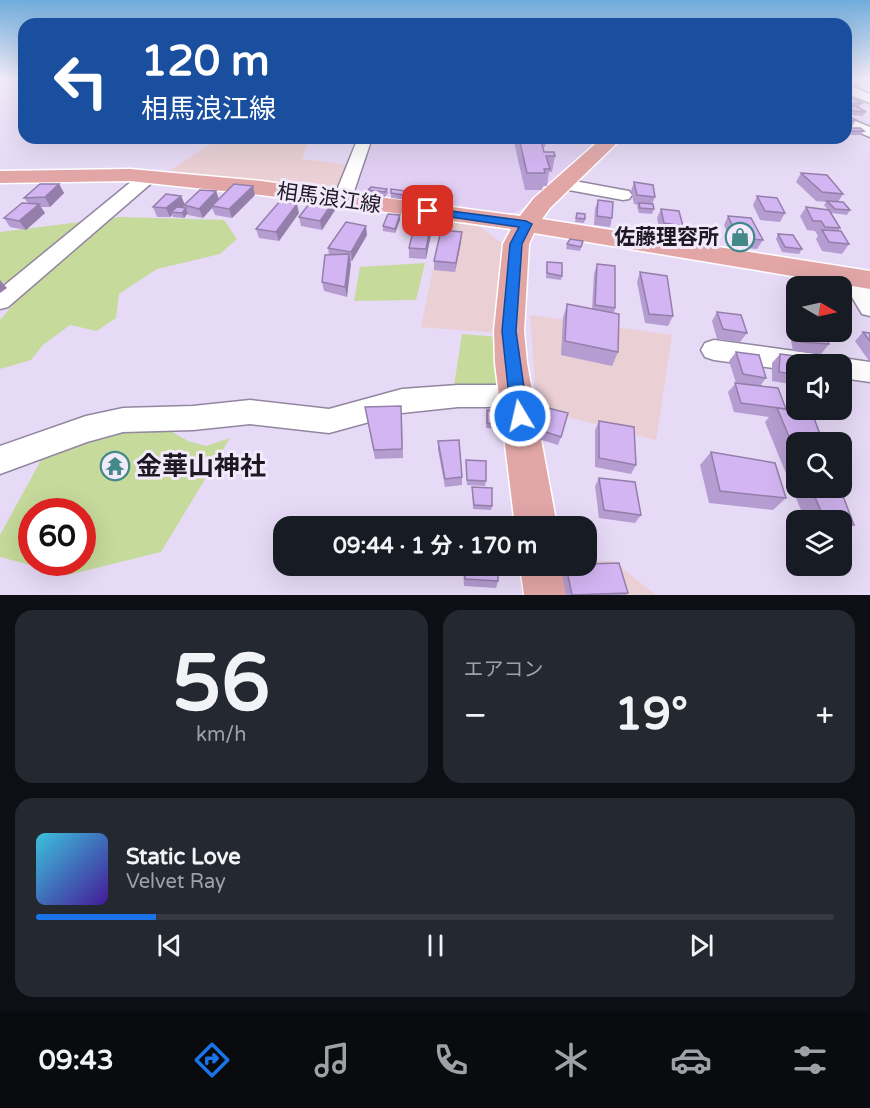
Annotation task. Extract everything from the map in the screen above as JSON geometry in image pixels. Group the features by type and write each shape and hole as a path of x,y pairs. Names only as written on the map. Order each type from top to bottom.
{"main road":[{"path":"535,516 509,331 516,244 526,224 542,203 607,144"},
{"name":"相馬浪江線","path":"0,177 149,176 526,224 861,279"},
{"path":"544,576 547,595"}],"street":[{"path":"852,120 870,119"},
{"path":"852,123 870,133 867,136 870,144"},
{"path":"342,200 363,144"},
{"path":"0,301 149,176"},
{"path":"564,184 623,195"},
{"path":"861,279 870,308"},
{"path":"714,350 786,360"},
{"path":"852,369 870,372"},
{"path":"0,460 86,429 123,420 193,418 250,412 329,422 372,408 402,402 458,396 517,396"}],"shaded area":[{"path":"210,144 308,144 302,159 352,165 343,191 169,171"},
{"path":"368,144 596,144 529,204 518,211 507,214 352,194"},
{"path":"443,222 476,224 503,244 497,285 497,333 421,327"},
{"path":"530,315 672,335 656,440 537,409"},
{"path":"597,561 613,561 656,595 563,595 558,576 597,576"}],"green space":[{"path":"120,217 224,220 237,239 220,254 157,269 119,294 116,318 97,331 70,325 43,345 31,360 0,369 0,320 30,285 0,282 0,232"},
{"path":"425,263 416,300 354,301 360,267"},
{"path":"462,334 500,337 504,388 453,392"},
{"path":"155,422 188,441 206,446 230,438 161,552 96,568 96,498 20,498 46,451"},
{"path":"18,502 18,562 0,557 0,535"}],"building":[{"path":"852,107 857,107 866,112 854,111"},
{"path":"852,128 860,128 864,131 852,131"},
{"path":"520,144 542,144 544,152 554,152 555,156 546,156 550,169 544,169 545,173 527,173"},
{"path":"801,173 827,175 843,194 822,192"},
{"path":"634,182 653,185 655,197 637,195"},
{"path":"40,184 59,184 45,197 24,198"},
{"path":"234,184 253,186 229,209 212,206"},
{"path":"371,187 387,189 385,192 368,190"},
{"path":"391,189 427,194 425,198 391,193"},
{"path":"200,190 216,191 199,209 184,205"},
{"path":"166,194 181,196 166,208 153,207"},
{"path":"316,195 336,198 320,221 299,217"},
{"path":"757,196 777,198 785,213 765,211"},
{"path":"598,200 613,202 612,218 597,216"},
{"path":"280,201 297,204 276,232 256,229"},
{"path":"827,201 843,202 850,210 835,209"},
{"path":"22,203 39,204 19,221 4,218"},
{"path":"639,203 653,204 654,209 640,208"},
{"path":"177,207 186,208 182,213 171,212"},
{"path":"806,207 829,210 840,228 825,227 821,221 813,221"},
{"path":"661,209 679,211 683,226 664,223"},
{"path":"577,213 585,214 585,219 576,218"},
{"path":"388,214 400,215 395,229 383,226"},
{"path":"728,216 751,218 763,240 738,238"},
{"path":"416,219 432,220 426,249 409,248"},
{"path":"346,222 366,226 351,252 328,248"},
{"path":"441,230 462,232 456,263 434,261"},
{"path":"822,230 841,231 849,244 829,242"},
{"path":"778,234 793,235 802,249 785,247"},
{"path":"570,239 583,241 581,247 567,244"},
{"path":"349,254 345,287 322,282 325,255"},
{"path":"547,262 562,263 562,276 547,273"},
{"path":"597,264 615,266 615,308 595,305"},
{"path":"640,272 667,276 673,316 649,314"},
{"path":"567,304 619,314 618,352 565,341"},
{"path":"717,312 741,315 747,333 723,329"},
{"path":"863,332 870,333 870,341"},
{"path":"801,342 828,342 829,344"},
{"path":"736,352 759,355 766,378 743,374"},
{"path":"780,354 786,355 786,373 779,372"},
{"path":"735,383 778,388 786,409 741,403"},
{"path":"401,406 402,449 374,450 365,407"},
{"path":"544,407 568,413 561,437 540,430"},
{"path":"777,408 786,409 786,420 815,420 819,432 787,432"},
{"path":"487,410 502,412 501,425 487,423"},
{"path":"599,421 634,427 636,465 599,458"},
{"path":"459,440 462,477 445,479 438,441"},
{"path":"711,452 775,463 786,498 720,491"},
{"path":"110,456 118,457 111,467 104,466"},
{"path":"466,460 486,461 486,481 467,480"},
{"path":"599,478 635,482 641,515 604,510"},
{"path":"472,487 492,488 492,506 474,505"},
{"path":"815,498 844,498 848,510 821,510"},
{"path":"619,563 628,593 572,595 568,576 597,576 597,564"},
{"path":"465,576 498,576 498,581 465,579"}],"place":[{"name":"佐藤理容所","path":"740,237"},
{"name":"金華山神社","path":"115,466"}],"route":[{"path":"428,211 526,224 516,244 509,331 520,416"}]}
